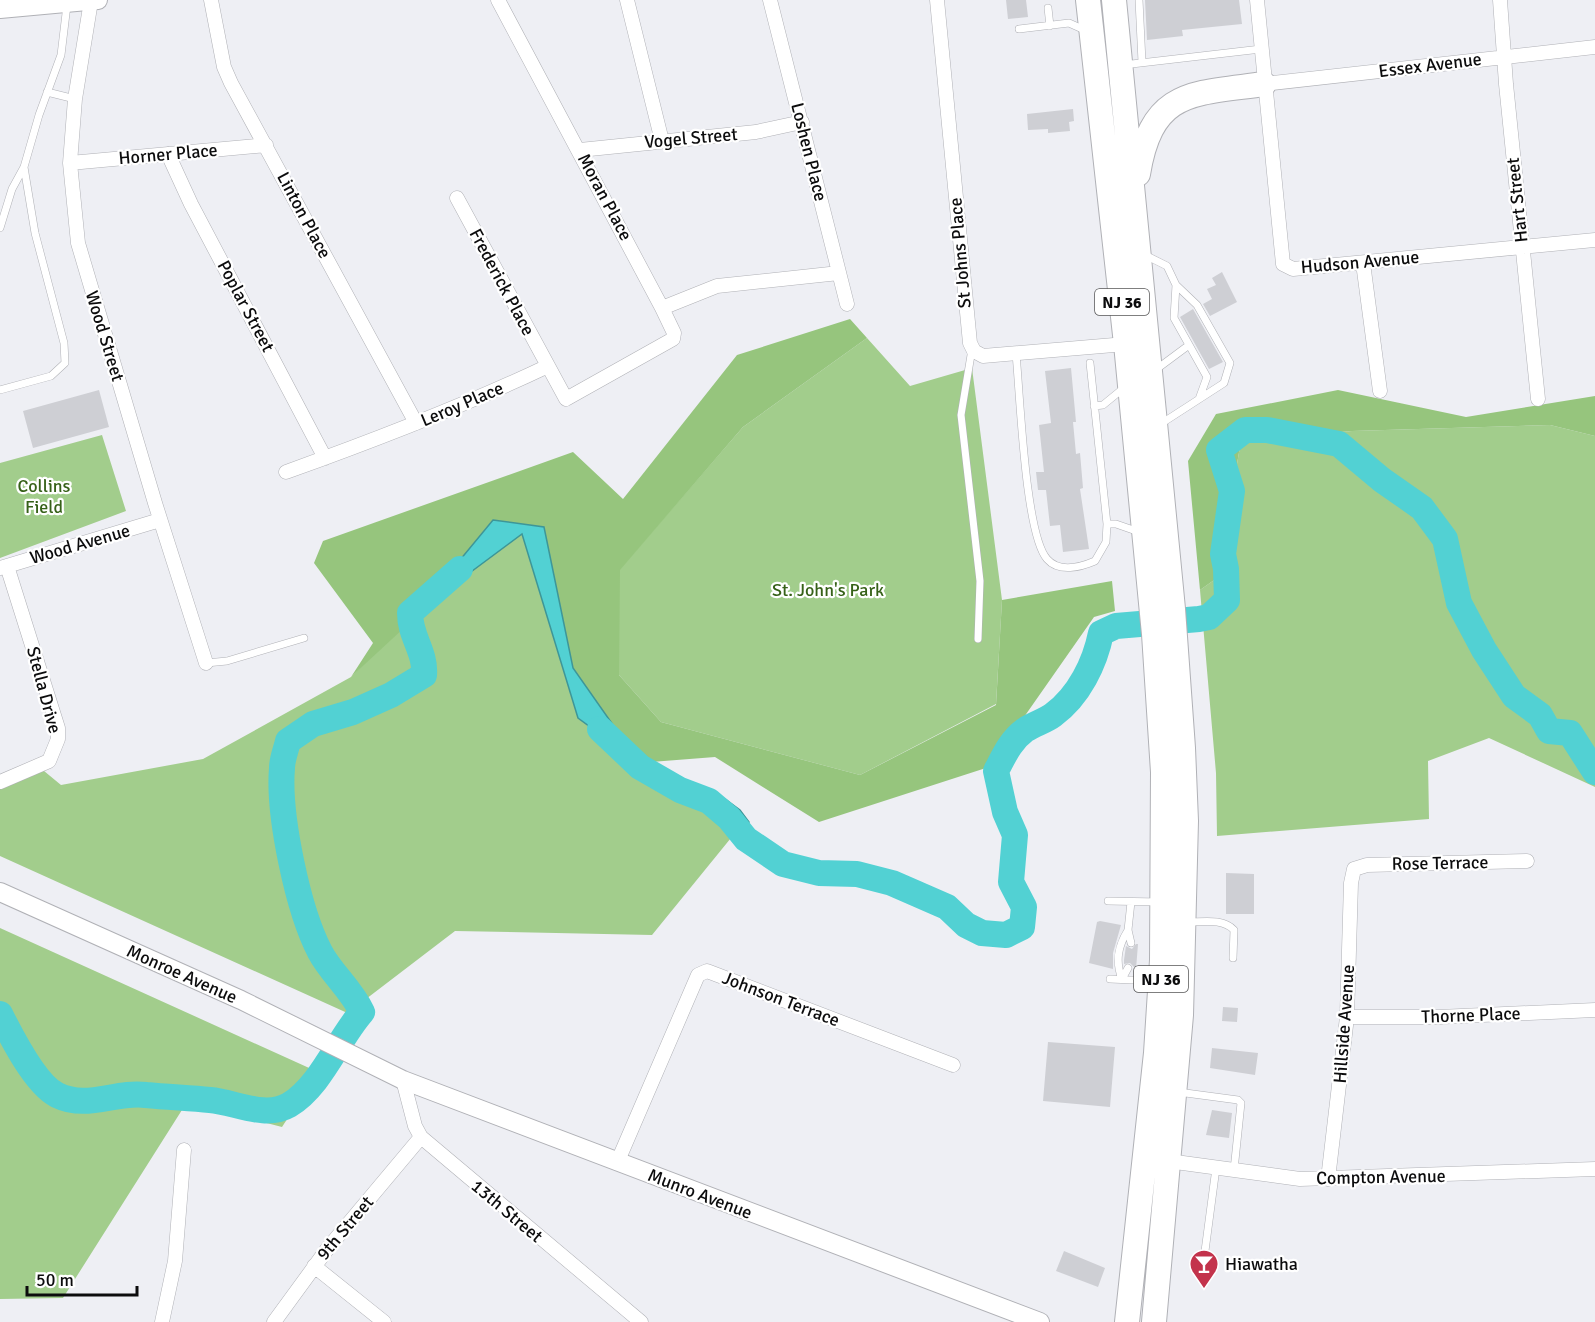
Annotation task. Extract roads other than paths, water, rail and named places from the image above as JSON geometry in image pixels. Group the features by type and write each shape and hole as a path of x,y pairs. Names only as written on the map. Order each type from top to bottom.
{"highway":[{"name":"NJ 36","path":"1088,0 1126,344 1140,379 1155,428 1161,603 1183,748 1185,922 1175,1092 1154,1322"},
{"name":"NJ 36","path":"1114,0 1131,64 1133,203 1137,250 1144,534 1161,603"},
{"path":"1133,203 1142,147 1150,127 1161,113 1181,99 1197,93 1264,84"},
{"name":"NJ 36","path":"1127,1322 1156,1053 1161,982 1164,634"}],"street":[{"path":"0,9 98,0"},
{"name":"Linton Place","path":"211,0 224,67 416,423"},
{"name":"Moran Place","path":"498,0 580,150 674,333 673,339 566,399 548,366"},
{"path":"627,0 662,141"},
{"name":"Loshen Place","path":"770,0 847,304"},
{"name":"St Johns Place","path":"937,0 966,319 973,348"},
{"name":"Hudson Avenue","path":"1257,0 1283,264 1293,269 1595,240"},
{"name":"Hart Street","path":"1500,0 1538,399"},
{"name":"Wood Street","path":"91,1 75,99 70,163 74,219 83,264 160,520 206,663"},
{"name":"Essex Avenue","path":"1264,84 1595,47"},
{"name":"Vogel Street","path":"580,150 756,132 802,122"},
{"name":"Horner Place","path":"70,163 266,145"},
{"name":"Poplar Street","path":"168,154 191,204 325,458"},
{"name":"Frederick Place","path":"457,198 548,366"},
{"path":"1363,263 1380,391"},
{"path":"662,308 717,286 839,273"},
{"path":"973,348 983,356 1126,344"},
{"name":"Leroy Place","path":"286,472 488,394 548,366"},
{"name":"Wood Avenue","path":"3,567 66,546 160,520"},
{"name":"Stella Drive","path":"0,782 49,761 58,739 58,728 3,567"},
{"name":"Rose Terrace","path":"1354,869 1367,865 1527,861"},
{"name":"Hillside Avenue","path":"1328,1179 1347,1017 1351,883 1354,869"},
{"name":"Monroe Avenue","path":"0,892 241,1000 363,1060"},
{"name":"Johnson Terrace","path":"617,1163 698,975 707,971 953,1065"},
{"name":"Thorne Place","path":"1347,1017 1439,1017 1595,1010"},
{"name":"Munro Avenue","path":"363,1060 404,1080 617,1163 1040,1322"},
{"path":"404,1080 415,1126 421,1137"},
{"name":"9th Street","path":"274,1322 314,1266 421,1137"},
{"name":"13th Street","path":"421,1137 641,1322"},
{"path":"162,1322 175,1261 184,1150"},
{"name":"Compton Avenue","path":"1168,1161 1300,1179 1595,1169"},
{"path":"314,1266 384,1322"}],"lane":[{"path":"1139,0 1131,64 1261,49"},
{"path":"0,228 12,189 24,167 47,92 61,56 67,3"},
{"path":"1048,8 1050,26"},
{"path":"1019,29 1069,23 1092,34"},
{"path":"47,92 75,99"},
{"path":"0,390 51,376 65,363 64,343 34,233 24,167"},
{"path":"1137,250 1167,266 1176,285 1197,304 1230,363 1224,382 1155,428"},
{"path":"1176,285 1174,318 1207,377 1199,399"},
{"path":"1094,406 1103,405 1189,345"},
{"path":"973,348 961,415 980,581 978,639"},
{"path":"1016,354 1029,498 1040,548 1048,561 1062,567 1085,566 1102,554 1106,542 1107,524 1090,363"},
{"path":"1107,524 1116,524 1144,534"},
{"path":"206,663 227,661 304,638"},
{"path":"1108,901 1163,902"},
{"path":"1131,902 1128,930 1131,943"},
{"path":"1185,922 1220,922 1230,926 1234,930 1233,958"},
{"path":"1122,980 1117,966 1121,942 1128,930"},
{"path":"1122,980 1128,968"},
{"path":"1110,979 1161,982"},
{"path":"1175,1092 1238,1100 1241,1103 1233,1170"},
{"path":"1205,1251 1216,1168"}],"water":[{"path":"493,520 544,527 573,668 620,735 666,775 725,799 740,810 749,822 744,832 735,833 578,718 522,534 417,612"}],"waterway":[{"path":"600,729 640,767 680,790 709,801 729,818 746,839 783,864 819,873 857,874 892,883 947,907 966,925 982,933 1006,935 1022,927 1024,907 1011,882 1015,835 1005,812 996,771 1015,739 1028,728 1053,715 1078,689 1095,656 1101,633 1116,626 1209,617 1227,600 1223,554 1232,491 1219,450 1245,430 1267,430 1339,444 1382,480 1422,508 1445,539 1459,603 1484,650 1514,696 1540,715 1549,731 1570,733 1595,772"},
{"path":"0,1014 24,1059 40,1081 57,1095 68,1099 90,1101 135,1094 220,1101 250,1109 270,1110 280,1109 300,1097 320,1074 362,1012 320,952 297,888 283,811 282,765 288,741 313,724 353,712 391,695 424,675 423,659 412,630 410,613 460,569"}],"place":[{"name":"Hiawatha","path":"1204,1290"}],"park label":[{"name":"Collins Field","path":"44,496"},
{"name":"St. John's Park","path":"828,590"}]}
